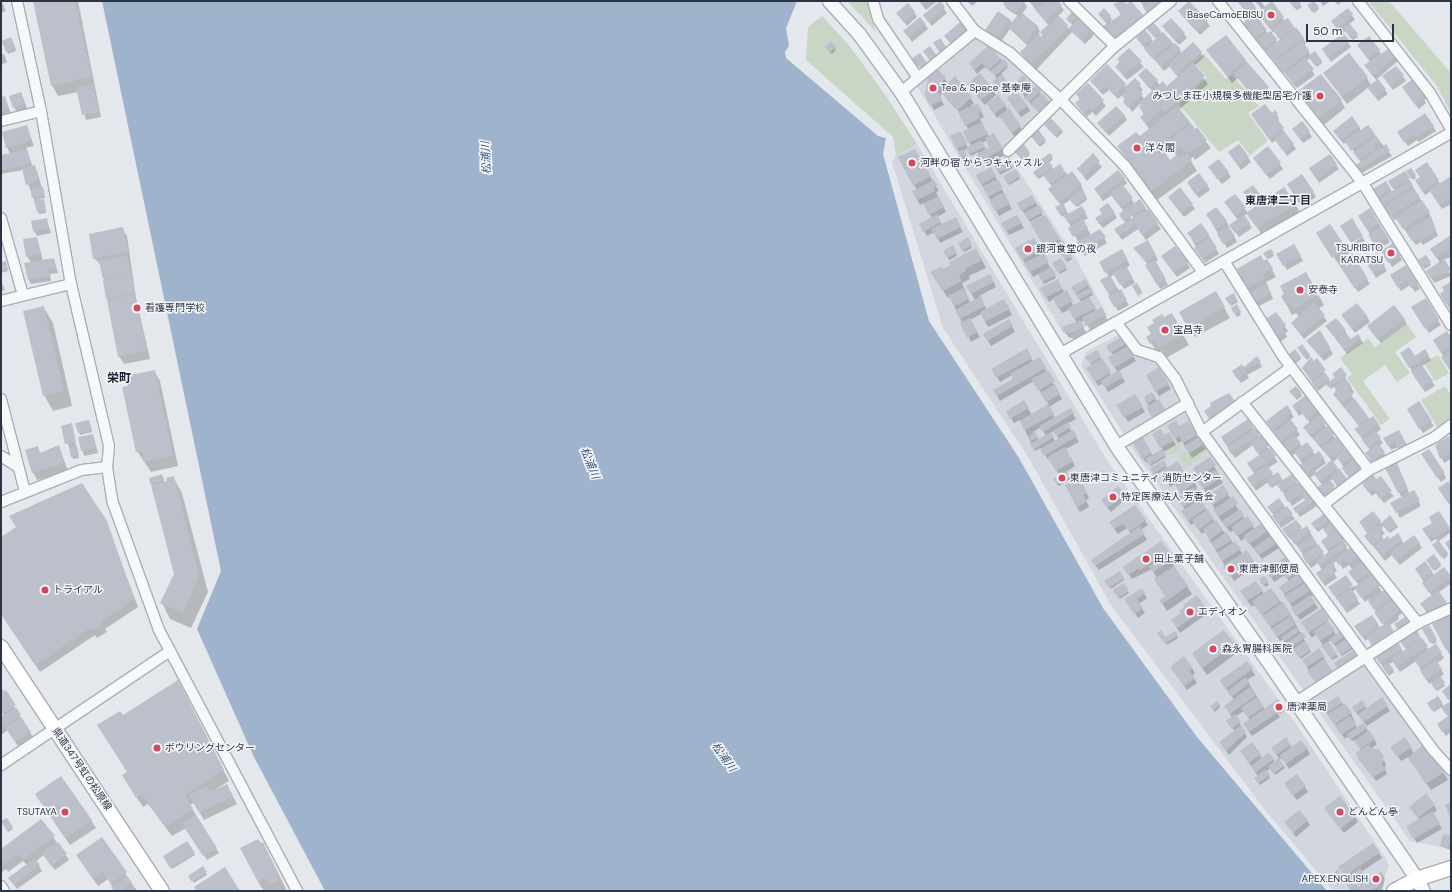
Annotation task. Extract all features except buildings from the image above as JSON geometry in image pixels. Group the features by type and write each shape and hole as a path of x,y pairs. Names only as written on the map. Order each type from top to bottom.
{"main road":[{"name":"県道347号虹の松原線","path":"1,647 162,891"},
{"path":"1394,891 1420,885 1451,868"}],"street":[{"path":"17,1 41,111 71,284 109,446 107,467 115,510 159,630 182,670 232,770 298,891"},
{"path":"829,1 859,34 901,92 1116,446 1296,702 1420,885"},
{"path":"873,1 878,19 918,78"},
{"path":"952,1 975,30 1010,53 1061,100 1125,166 1203,272"},
{"path":"1069,1 1115,46"},
{"path":"1008,151 1115,46 1170,1"},
{"path":"1218,1 1362,182 1451,325"},
{"path":"1358,1 1430,93 1451,129"},
{"path":"901,92 975,30"},
{"path":"1,121 41,111"},
{"path":"1060,354 1451,133"},
{"path":"1,218 23,295"},
{"path":"1224,262 1261,324 1291,367 1369,470"},
{"path":"1,301 71,284"},
{"path":"1116,322 1137,350 1159,357 1175,378 1202,432 1434,751 1451,770"},
{"path":"1202,432 1291,367"},
{"path":"1,399 25,492"},
{"path":"1242,402 1418,623"},
{"path":"1116,446 1188,403"},
{"path":"1324,504 1369,470 1435,437 1451,425"},
{"path":"1,456 18,467"},
{"path":"1,502 82,470 107,467"},
{"path":"1296,702 1418,623 1451,608"},
{"path":"1,765 54,727 170,651"},
{"path":"1,886 4,891"}],"shaded area":[{"path":"974,35 1007,56 1056,102 1005,150 1075,257 1107,315 1070,335 1063,333 917,86"},
{"path":"917,144 1107,460 1296,724 1386,859 1389,866 1380,888 1376,891 1332,889 1265,810 1111,605 1027,455 943,328 892,162 896,155"},
{"path":"1121,333 1161,363 1182,401 1125,436 1081,366 1086,352"},
{"path":"1188,411 1451,775 1451,849 1410,841 1129,444"}],"green space":[{"path":"847,1 868,1 876,32"},
{"path":"1368,1 1389,1 1451,73 1451,113 1437,86"},
{"path":"822,16 848,44 886,96 917,144 896,155 893,137 806,60 808,27"},
{"path":"1204,54 1226,79 1232,75 1259,106 1248,113 1268,141 1250,155 1238,140 1219,152 1179,104 1207,77 1194,63"},
{"path":"1407,324 1416,337 1395,352 1410,373 1397,382 1385,365 1363,381 1390,419 1381,425 1347,378 1352,374 1340,358 1368,338 1375,347"},
{"path":"1438,355 1449,373 1435,381 1424,363"},
{"path":"1445,386 1451,395 1451,418 1439,430 1421,400"},
{"path":"1178,440 1182,449 1168,456 1163,448"},
{"path":"1204,446 1208,451 1185,468 1177,455 1184,450 1188,455"}],"water":[{"name":"松浦川","path":"102,1 797,1 786,28 789,46 785,52 786,58 878,136 886,138 883,154 929,321 1019,458 1103,608 1197,737 1327,891 325,891 253,755 197,629 221,571"}],"place":[{"name":"BaseCamoEBISU","path":"1271,15"},
{"name":"Tea & Space 基幸庵","path":"933,88"},
{"name":"みつしま荘小規模多機能型居宅介護","path":"1320,96"},
{"name":"洋々閣","path":"1137,148"},
{"name":"河畔の宿 からつキャッスル","path":"912,163"},
{"name":"銀河食堂の夜","path":"1028,249"},
{"name":"TSURIBITO KARATSU","path":"1391,253"},
{"name":"安泰寺","path":"1300,290"},
{"name":"看護専門学校","path":"137,308"},
{"name":"宝昌寺","path":"1165,330"},
{"name":"東唐津コミュニティ 消防センター","path":"1062,478"},
{"name":"特定医療法人 芳香会","path":"1113,497"},
{"name":"田上菓子舗","path":"1146,559"},
{"name":"東唐津郵便局","path":"1231,569"},
{"name":"トライアル","path":"45,590"},
{"name":"エディオン","path":"1190,612"},
{"name":"森永胃腸科医院","path":"1213,649"},
{"name":"唐津薬局","path":"1279,707"},
{"name":"ボウリングセンター","path":"157,748"},
{"name":"TSUTAYA","path":"65,812"},
{"name":"どんどん亭","path":"1340,812"},
{"name":"APEX.ENGLISH","path":"1376,879"}],"district":[{"name":"東唐津二丁目","path":"1278,200"},
{"name":"栄町","path":"119,379"}]}
